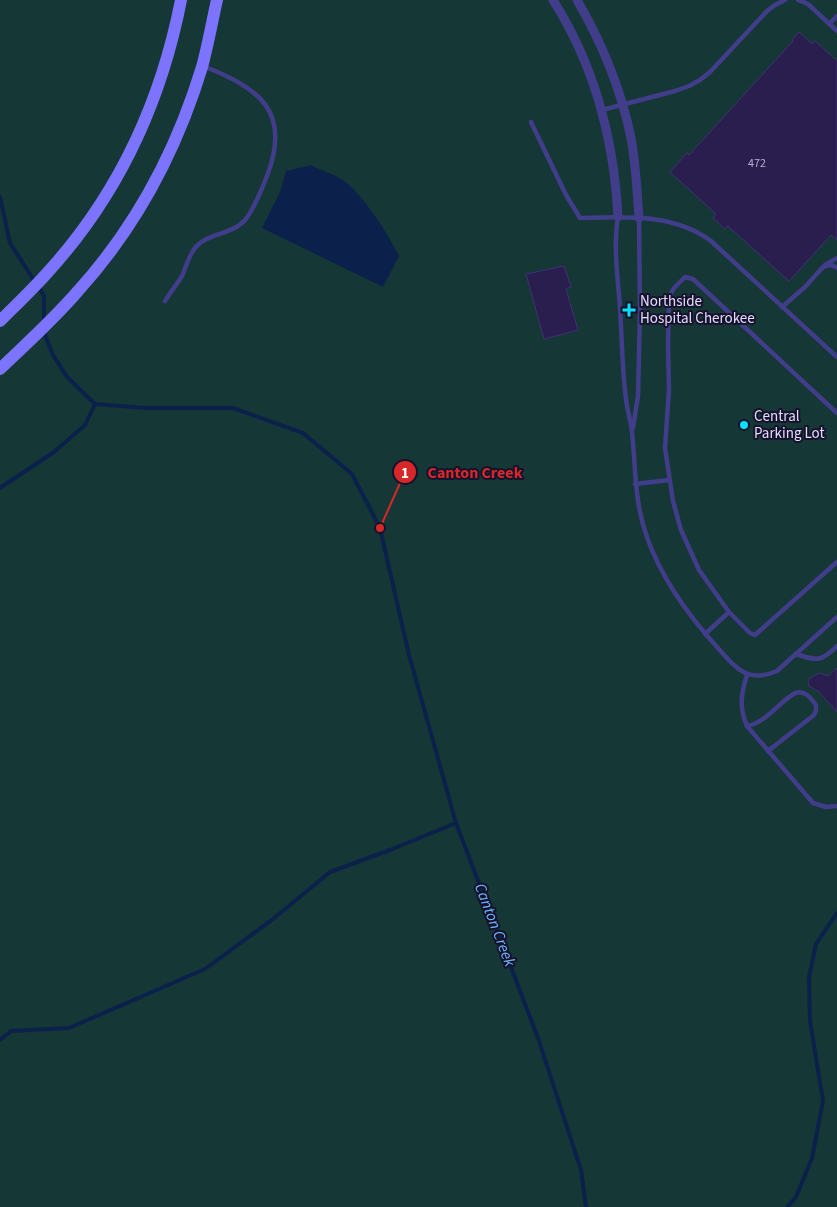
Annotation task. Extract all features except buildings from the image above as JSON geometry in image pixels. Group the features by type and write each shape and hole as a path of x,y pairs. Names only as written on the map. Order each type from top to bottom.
{"street":[{"path":"0,320 48,272 87,224 124,164 146,118 164,68 181,0"},
{"path":"0,369 79,290 112,250 140,207 169,154 189,105 202,65 217,0"},
{"path":"553,0 580,50 591,75 602,110 612,156 618,218"},
{"path":"577,0 589,21 607,61 622,104 634,159 639,218"}],"lane":[{"path":"602,110 675,91 700,80 710,72 767,11 785,0"},
{"path":"798,0 808,4 837,31"},
{"path":"829,24 837,16"},
{"path":"164,301 181,277 195,248 206,240 231,230 245,221 262,191 274,158 273,118 261,98 232,77 202,65"},
{"path":"531,122 566,194 580,218 639,218 671,222 689,227 701,233 837,357"},
{"path":"618,218 616,229 618,278 625,387 632,432 637,503 643,527 660,568 681,603 705,634 735,666 747,675 757,676 777,671 837,617"},
{"path":"632,432 638,396 640,310 639,218"},
{"path":"782,307 805,287 823,267 837,258"},
{"path":"823,267 829,265 837,268"},
{"path":"837,412 693,279 685,277 674,288 669,297 669,389 665,448 669,480 681,530 698,570 729,612 750,633 755,635 837,562"},
{"path":"635,484 669,480"},
{"path":"705,634 729,612"},
{"path":"796,654 813,660 820,659 826,657 837,646"},
{"path":"747,675 741,703 743,718 747,726 813,803 826,807 837,806"},
{"path":"747,726 758,723 795,693 800,691 806,693 816,705 814,715 768,751"}],"green space":[{"path":"0,0 837,0 837,1207 0,1207"}],"water":[{"path":"311,165 347,183 376,217 389,237 399,256 383,287 262,228 280,192 286,171"}],"waterway":[{"name":"Canton Creek","path":"0,197 10,243 44,296 44,322"},
{"name":"Canton Creek","path":"44,332 53,355 67,377 95,404 145,408 233,408 303,433 352,474 380,528 409,655 456,823 538,1038 581,1170 586,1207"},
{"path":"0,488 54,452 85,425 95,404"},
{"path":"0,1040 11,1031 69,1028 205,969 273,919 330,872 456,823"},
{"name":"Canton Creek","path":"787,1207 796,1197 812,1158 823,1101 810,1021 809,977 816,944 837,913"}],"place":[{"name":"Northside Hospital Cherokee","path":"629,310"},
{"name":"Central Parking Lot","path":"744,425"},
{"name":"Canton Creek","path":"380,528"}]}
